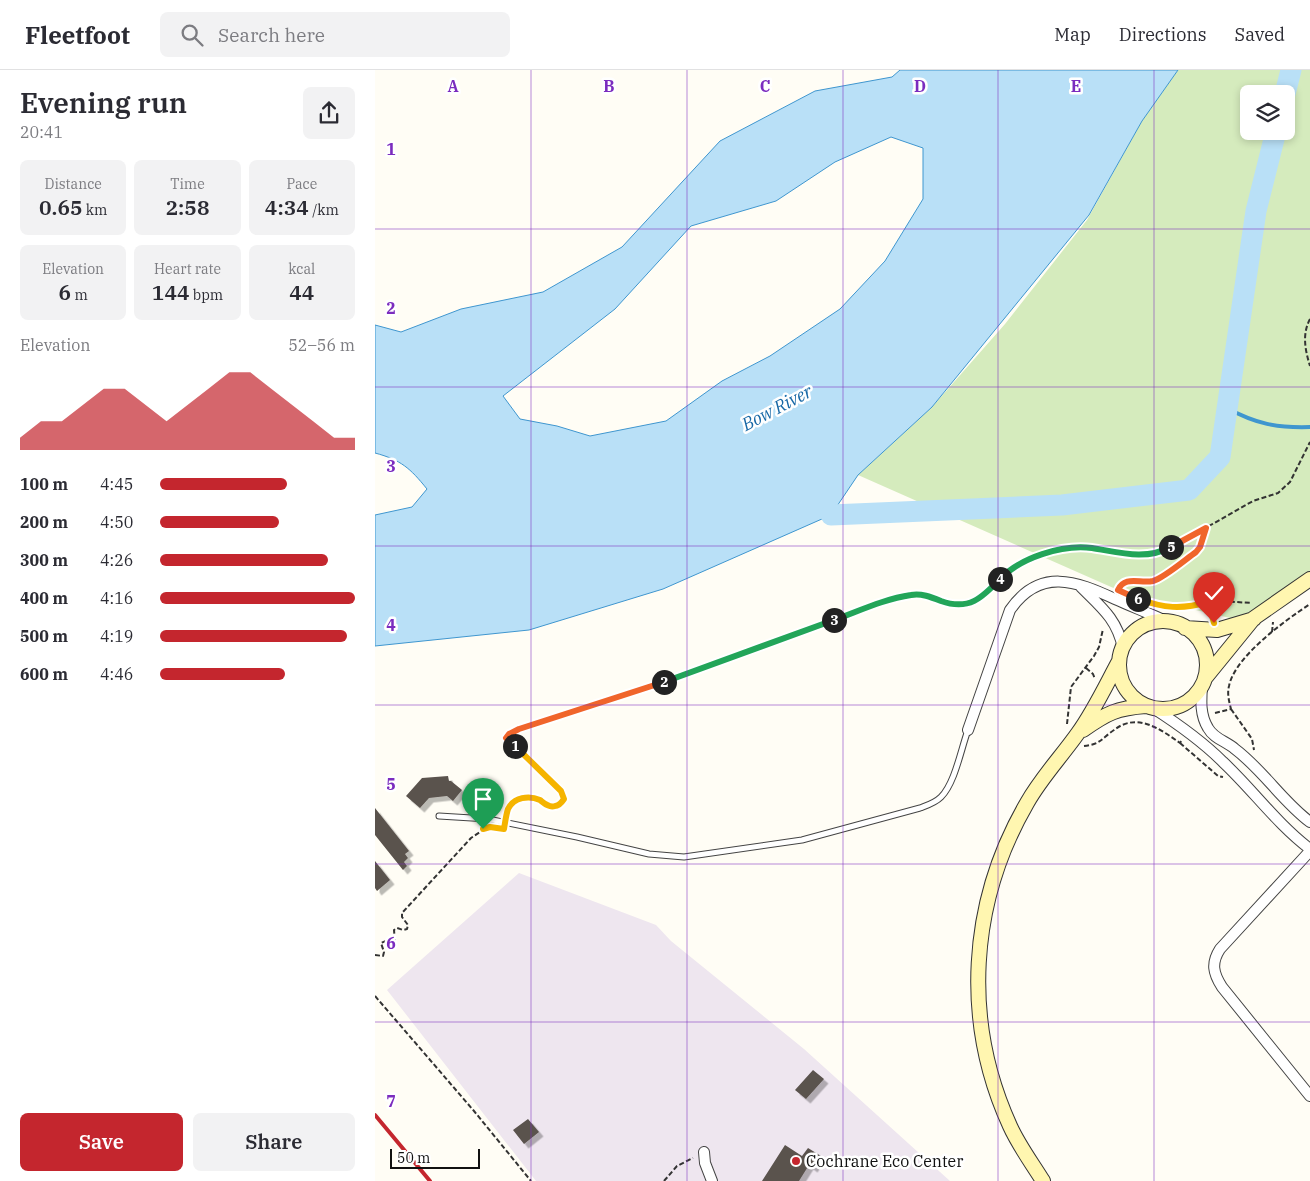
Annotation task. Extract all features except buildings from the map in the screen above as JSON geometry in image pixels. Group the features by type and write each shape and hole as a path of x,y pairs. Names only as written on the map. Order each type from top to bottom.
{"main road":[{"path":"1073,729 1114,710 1149,707 1167,709 1181,706 1193,698 1218,661 1255,618 1310,579"},
{"path":"1043,1181 1011,1127 997,1092 985,1051 979,1007 977,966 982,928 989,898 1007,841 1037,786 1121,654 1130,636 1141,627 1154,622 1168,622 1185,628 1217,630 1255,618"},
{"path":"1185,628 1197,637 1204,650 1207,665 1203,683"},
{"path":"1121,654 1120,675 1125,688 1134,698 1149,707"}],"street":[{"path":"968,730 1007,618 1015,604 1029,590 1041,584 1059,581 1079,584 1168,622"},
{"path":"1079,584 1115,623 1120,633 1121,654"},
{"path":"1203,683 1201,710 1211,733 1218,739 1231,745 1245,757 1310,822"},
{"path":"1149,707 1183,728 1213,752 1273,816 1310,850 1220,949 1213,964 1216,978 1222,987 1310,1096"},
{"path":"704,1152 705,1163 712,1181"}],"lane":[{"path":"439,816 488,818 649,854 684,857 802,840 933,804 949,787 968,730"}],"path":[{"path":"1310,319 1306,326 1305,339 1306,354 1310,366"},
{"path":"505,823 508,809 520,799 533,797 550,806 555,806 564,799 561,791 506,738 509,734 519,729 691,673 885,601 920,594 956,604 967,604 983,597 1016,564 1056,550 1090,548 1122,554 1151,554 1165,551 1253,501 1278,493 1290,482 1310,442"},
{"path":"1125,593 1118,590 1122,583 1126,581 1143,582 1157,579 1196,552 1200,547 1206,528"},
{"path":"1160,606 1175,608 1220,601 1274,604"},
{"path":"1208,602 1214,623"},
{"path":"1252,739 1231,709 1228,688 1237,669 1266,636 1310,604"},
{"path":"1073,729 1070,692 1076,679 1086,668 1099,647 1101,633 1105,627"},
{"path":"1086,668 1093,674 1097,683"},
{"path":"1209,715 1231,709"},
{"path":"1097,744 1115,728 1133,722 1154,725 1180,743 1218,776"},
{"path":"1180,743 1185,737"},
{"path":"375,955 383,956 384,952 381,943 386,941 390,943 395,942 394,930 397,928 407,929 408,925 402,917 402,913 471,838 483,829 490,827"},
{"path":"375,996 474,1111 531,1181"},
{"path":"664,1181 677,1166 704,1152"}],"shaded area":[{"path":"519,873 656,925 671,941 804,1049 950,1181 536,1181 387,990"}],"green space":[{"path":"1178,70 1310,70 1310,571 1243,621 1127,594 858,475 932,407 1005,324 1087,220 1142,121"}],"water":[{"name":"Bow River","path":"900,70 1178,70 1142,121 1089,215 932,407 858,475 831,515 663,589 529,630 375,646 375,515 412,507 427,489 404,466 375,453 375,325 401,332 461,309 543,292 622,247 720,141 815,91 892,77","holes":["891,137 923,148 923,199 885,261 840,309 770,356 722,381 666,421 590,436 557,426 520,419 503,396 615,309 691,226 776,201 835,162"]}],"waterway":[{"path":"1287,85 1291,70"},
{"path":"831,515 1062,505 1189,490 1220,457 1256,211 1274,140"},
{"path":"1227,408 1267,424 1287,427 1310,427"}],"railway":[{"path":"375,1115 430,1181"}],"place":[{"name":"Cochrane Eco Center","path":"796,1161"}],"route":[{"path":"483,829 490,827 504,829 508,809 520,799 533,797 550,806 560,804 564,799 561,791 506,738 512,732 691,673 885,601 920,594 945,602 967,604 983,597 1016,564 1056,550 1090,548 1122,554 1151,554 1165,551 1206,528 1200,547 1196,552 1157,579 1143,582 1126,581 1120,585 1118,590 1160,606 1175,608 1208,602 1214,623"}]}
